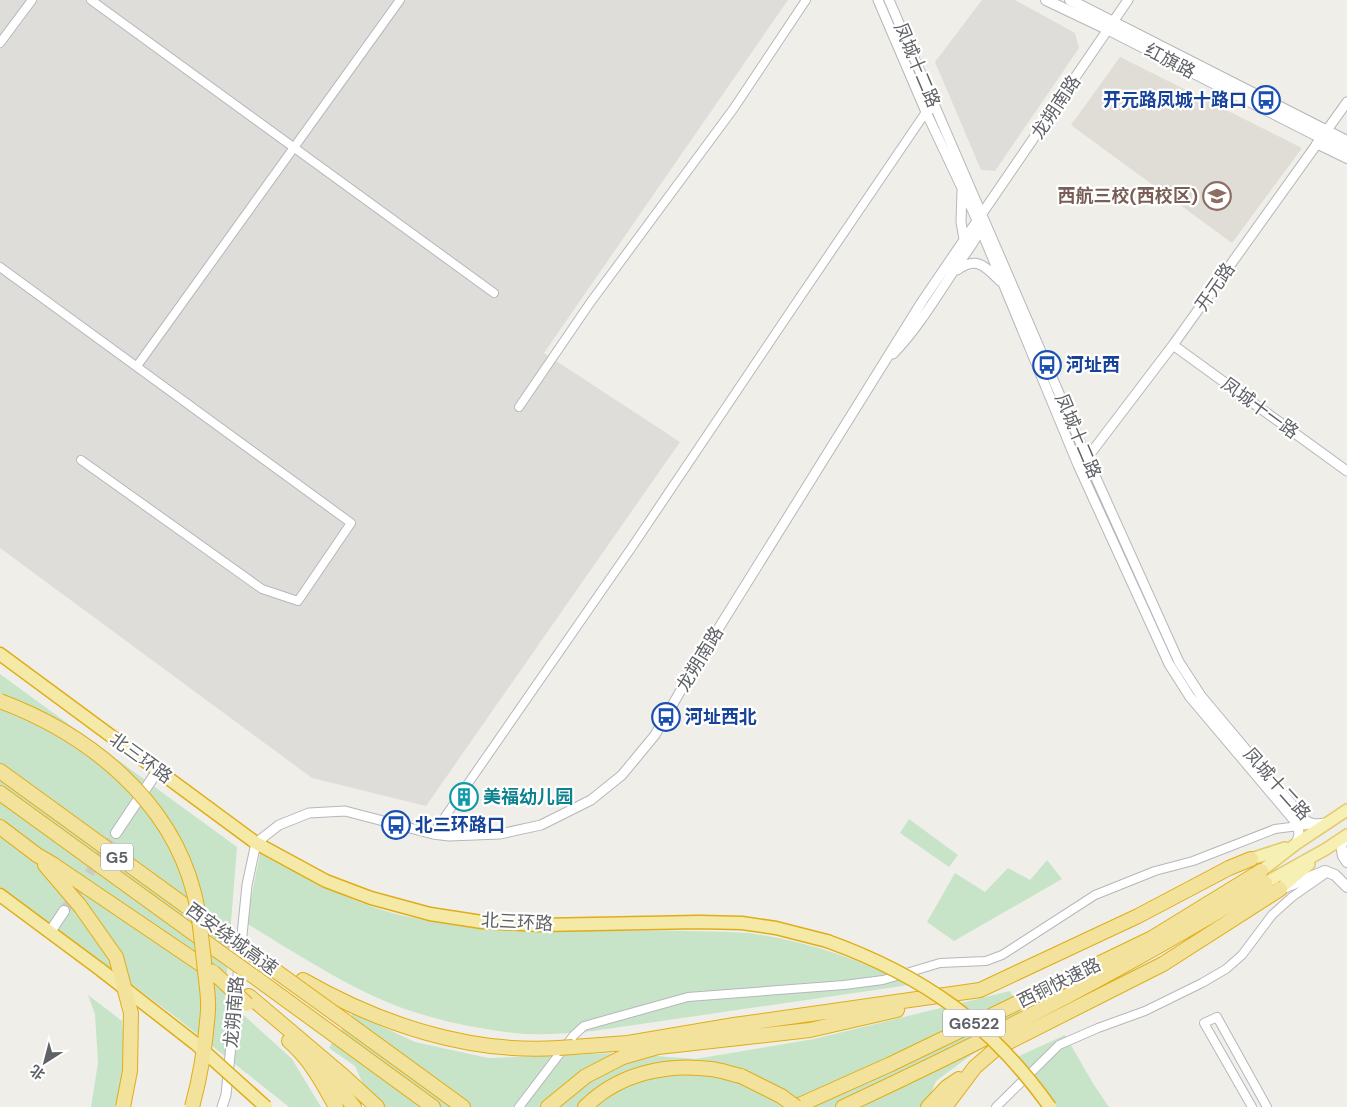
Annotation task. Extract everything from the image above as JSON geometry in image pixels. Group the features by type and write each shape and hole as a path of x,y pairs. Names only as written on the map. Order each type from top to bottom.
{"highway":[{"name":"北三环路","path":"0,654 256,843 326,881 370,898 430,914 482,922 540,925 742,923 776,928 827,941 895,969 969,1017 1006,1052 1036,1087 1050,1107"},
{"path":"0,701 32,714 80,740 105,759 137,789 161,819 182,859 194,892 200,924 208,1008 197,1089 192,1107"},
{"name":"西安绕城高速","path":"0,771 463,1107"},
{"name":"西安绕城高速","path":"0,792 433,1107"},
{"path":"0,828 37,855 213,972 340,1073 377,1107"},
{"path":"37,855 80,906 116,957 130,1014 130,1071 123,1107"},
{"path":"548,1107 586,1076 623,1058 658,1047 810,1030 980,990 1138,916 1229,868 1251,859"},
{"name":"西铜快速路","path":"795,1107 890,1064 1152,938 1263,877"},
{"name":"西铜快速路","path":"843,1107 901,1080 1156,948 1263,877"},
{"path":"928,1107 947,1087 975,1068 997,1048 1163,964 1280,889"},
{"path":"0,895 102,970 196,1044 266,1107"},
{"path":"234,941 327,994 365,1012 420,1032 495,1047 544,1049 628,1043 734,1025 980,990"},
{"path":"248,1000 338,1087 354,1107"},
{"path":"301,1051 321,1079 336,1107"},
{"path":"585,1107 616,1083 644,1072 675,1067 711,1069 741,1076 781,1096 795,1107"},
{"path":"945,1107 975,1068"}],"main road":[{"name":"红旗路","path":"1046,0 1111,26"},
{"name":"红旗路","path":"1070,0 1111,26 1347,152"},
{"name":"红旗路","path":"1321,138 1347,141"},
{"path":"116,833 158,770"},
{"path":"1263,877 1296,844 1347,810"},
{"path":"1263,877 1326,849 1347,837"},
{"path":"1347,837 1341,844 1343,856 1347,862"},
{"path":"1251,859 1296,844"},
{"path":"1280,889 1326,849"},
{"path":"1280,889 1318,872 1325,871 1335,875 1347,887"},
{"path":"50,932 64,911"}],"street":[{"path":"0,43 32,0"},
{"path":"91,0 494,293"},
{"path":"137,366 400,0"},
{"path":"519,406 590,304 734,108 806,0"},
{"name":"凤城十二路","path":"878,0 926,112 962,189 980,216 980,230 1080,468 1169,664 1190,697 1298,826 1299,835 1296,844"},
{"name":"凤城十二路","path":"889,0 980,216 1179,662 1201,696 1306,821 1314,824 1329,822"},
{"name":"龙朔南路","path":"222,1107 226,1095 247,885 256,843 279,825 309,813 345,811 433,834 449,836 500,834 540,825 591,800 622,775 655,735 692,671 886,361 896,341 1128,0"},
{"name":"开元路","path":"1080,468 1173,345 1347,102"},
{"path":"433,834 632,548 926,112 935,107"},
{"path":"1321,138 1347,159"},
{"path":"962,189 961,222 964,239"},
{"name":"龙朔南路","path":"886,361 906,341 980,230"},
{"path":"952,273 967,263 978,264 986,266 1003,284"},
{"path":"0,267 351,523 298,601 262,589 81,460"},
{"name":"凤城十一路","path":"1173,345 1347,471"},
{"path":"519,1107 574,1035 584,1026 688,997 844,985 883,980 940,963 986,961 1002,955 1095,895 1156,871 1192,861 1275,829 1314,824"},
{"path":"996,1107 1059,1046 1098,1028 1145,1011 1226,969 1242,955 1272,915 1292,897 1328,872"},
{"path":"1252,1107 1204,1022 1217,1016 1267,1107"}],"shaded area":[{"path":"0,0 788,0 544,353 680,442 426,806 312,778 0,548"},
{"path":"982,0 1015,0 1075,33 1079,48 995,171 981,170 935,62"},
{"name":"西航三校(西校区)","path":"1120,57 1302,148 1232,243 1071,125"}],"green space":[{"path":"0,674 237,847 225,998 292,1059 321,1107 289,1107 173,1015 0,887"},
{"path":"909,819 958,855 949,867 900,833"},
{"path":"260,854 343,895 378,909 418,919 462,926 507,930 749,933 770,936 831,952 890,975 909,985 593,1031 523,1034 459,1024 423,1015 371,995 323,970 246,923"},
{"path":"1047,860 1062,879 954,941 927,922 955,873 985,892 1008,868 1030,880"},
{"path":"1010,991 1023,1017 936,1081 925,1107 373,1107 355,1066 329,1048 353,1013 415,1042 488,1058 618,1053 695,1059 814,1039"},
{"path":"88,995 122,1021 124,1049 119,1107 91,1107 98,1063 95,1014"},
{"path":"1065,1035 1109,1107 1055,1107 1017,1057"}],"tunnel":[{"path":"64,911 116,833"}],"place":[{"name":"开元路凤城十路口","path":"1266,100"},
{"name":"西航三校(西校区)","path":"1217,196"},
{"name":"河址西","path":"1047,365"},
{"name":"河址西北","path":"666,717"},
{"name":"美福幼儿园","path":"464,797"},
{"name":"北三环路口","path":"396,825"}]}
